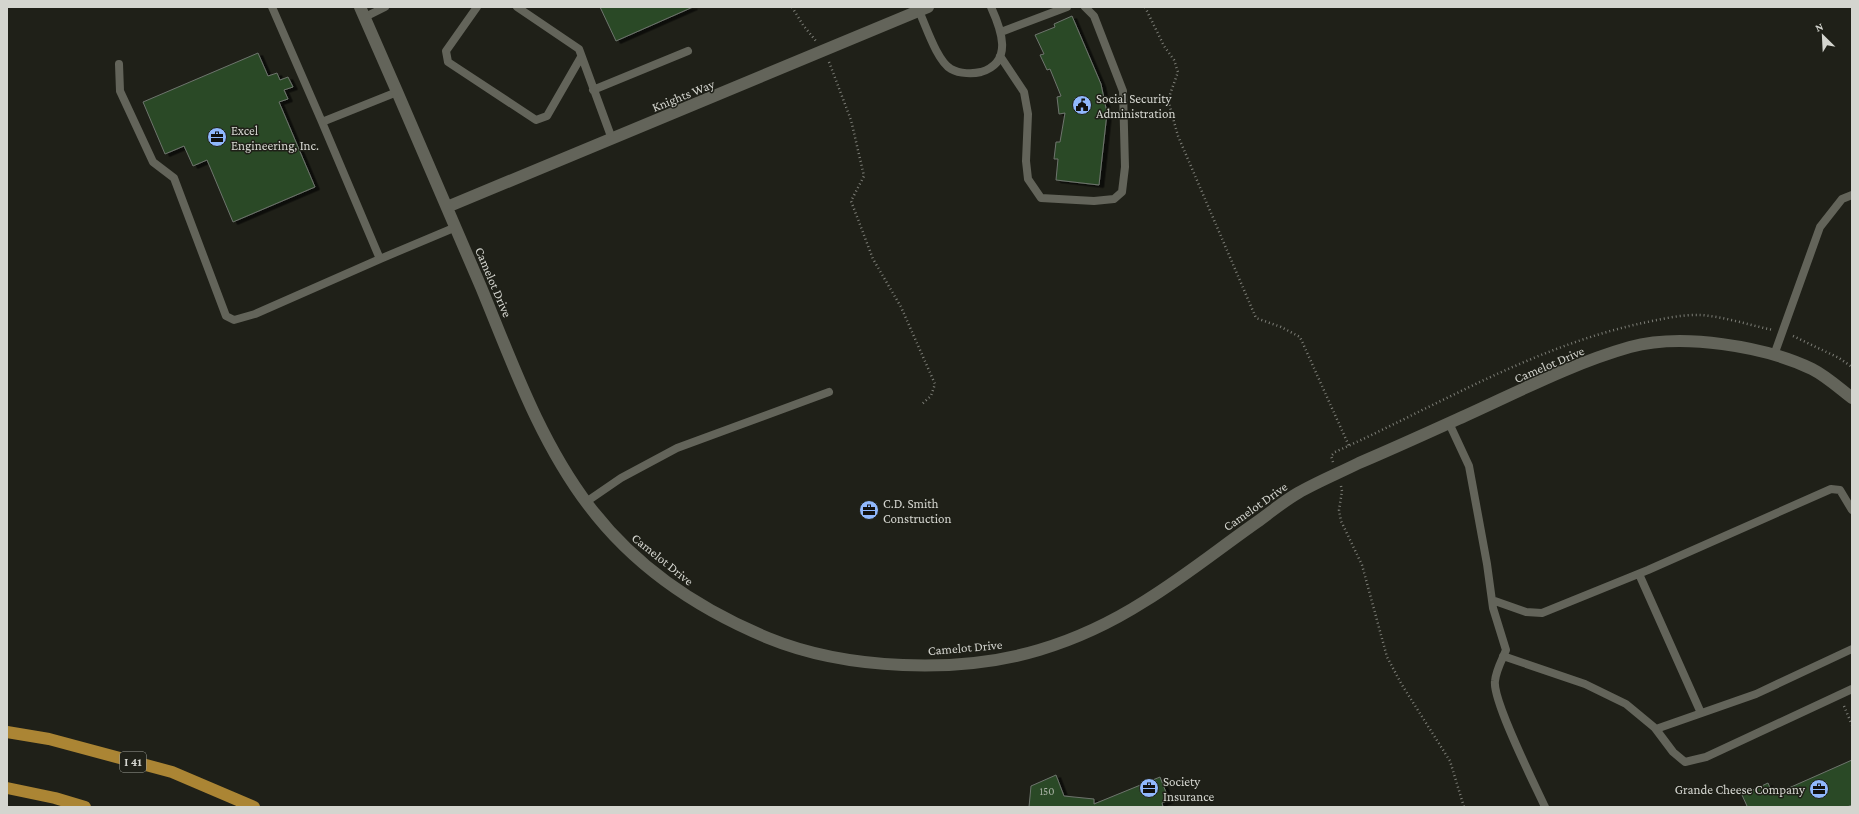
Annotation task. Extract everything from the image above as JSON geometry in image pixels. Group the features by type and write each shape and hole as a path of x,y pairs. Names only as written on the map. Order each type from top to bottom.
{"highway":[{"name":"I 41","path":"7,732 49,739 172,772 254,807"},
{"path":"7,788 55,798 85,807"}],"street":[{"name":"Knights Way","path":"447,207 923,9"},
{"name":"Camelot Drive","path":"363,12 456,227 543,435 567,476 612,534 641,563 680,593 711,612 788,646 846,660 905,665 942,664 1008,658 1035,652 1080,636 1123,615 1150,598 1296,494 1336,474 1575,366 1633,346 1679,341 1727,346 1774,355 1816,370 1852,398"}],"lane":[{"path":"272,7 380,260"},
{"path":"363,12 385,7"},
{"path":"477,7 446,51 448,62 536,120 547,116 581,57"},
{"path":"517,7 579,49 612,139"},
{"path":"923,9 936,49 941,58 951,70 976,73 990,68 1000,56 1003,45 1001,32 991,7"},
{"path":"1001,32 1067,7"},
{"path":"1000,56 1024,92 1028,114 1026,161 1028,179 1041,198 1094,201 1114,199 1122,192 1125,167 1123,91 1094,16 1085,7"},
{"path":"593,90 688,51"},
{"path":"119,64 120,91 153,162 174,178 226,316 234,320 255,314 456,227"},
{"path":"322,122 397,92"},
{"path":"1774,355 1820,227 1842,199 1852,195"},
{"path":"586,502 620,478 677,448 829,392"},
{"path":"1450,423 1469,466 1492,600 1506,650 1494,683 1498,702 1545,807"},
{"path":"1492,600 1526,612 1542,613 1639,574 1831,489 1840,490 1852,510"},
{"path":"1639,574 1701,714"},
{"path":"1656,729 1756,694 1852,649"},
{"path":"1503,656 1585,684 1626,704 1656,729 1674,752 1685,762 1706,757 1852,689"}],"path":[{"path":"792,7 803,25 825,51 851,120 864,176 851,201 873,259 901,307 935,384 931,396 922,404"},
{"path":"1146,7 1150,20 1164,46 1174,60 1178,72 1168,100 1178,136 1256,318 1281,327 1300,337 1348,446"},
{"path":"1336,474 1342,491 1339,510 1341,521 1362,565 1387,658 1402,685 1450,761 1464,807"},
{"path":"1844,706 1852,725"}],"building":[{"path":"600,7 693,7 616,41"},
{"name":"Social Security Administration","path":"1072,16 1101,84 1107,113 1099,185 1056,180 1058,159 1054,159 1056,142 1060,142 1065,113 1059,114 1057,97 1061,96 1050,69 1047,70 1040,55 1044,54 1035,35 1055,27 1054,24"},
{"name":"Excel Engineering, Inc.","path":"258,53 268,76 277,73 280,80 288,77 293,87 284,90 288,99 279,102 315,187 233,222 207,160 193,166 184,146 165,154 143,102"},
{"name":"Grande Cheese Company","path":"1852,760 1852,805 1847,807 1744,807 1747,806 1742,795 1768,783 1773,795"},
{"path":"1056,775 1064,796 1094,799 1094,804 1160,777 1169,800 1162,803 1163,807 1029,807 1031,786"}],"place":[{"name":"Social Security Administration","path":"1082,105"},
{"name":"Excel Engineering, Inc.","path":"217,137"},
{"name":"C.D. Smith Construction","path":"869,510"},
{"name":"Society Insurance","path":"1149,788"},
{"name":"Grande Cheese Company","path":"1819,789"}]}
